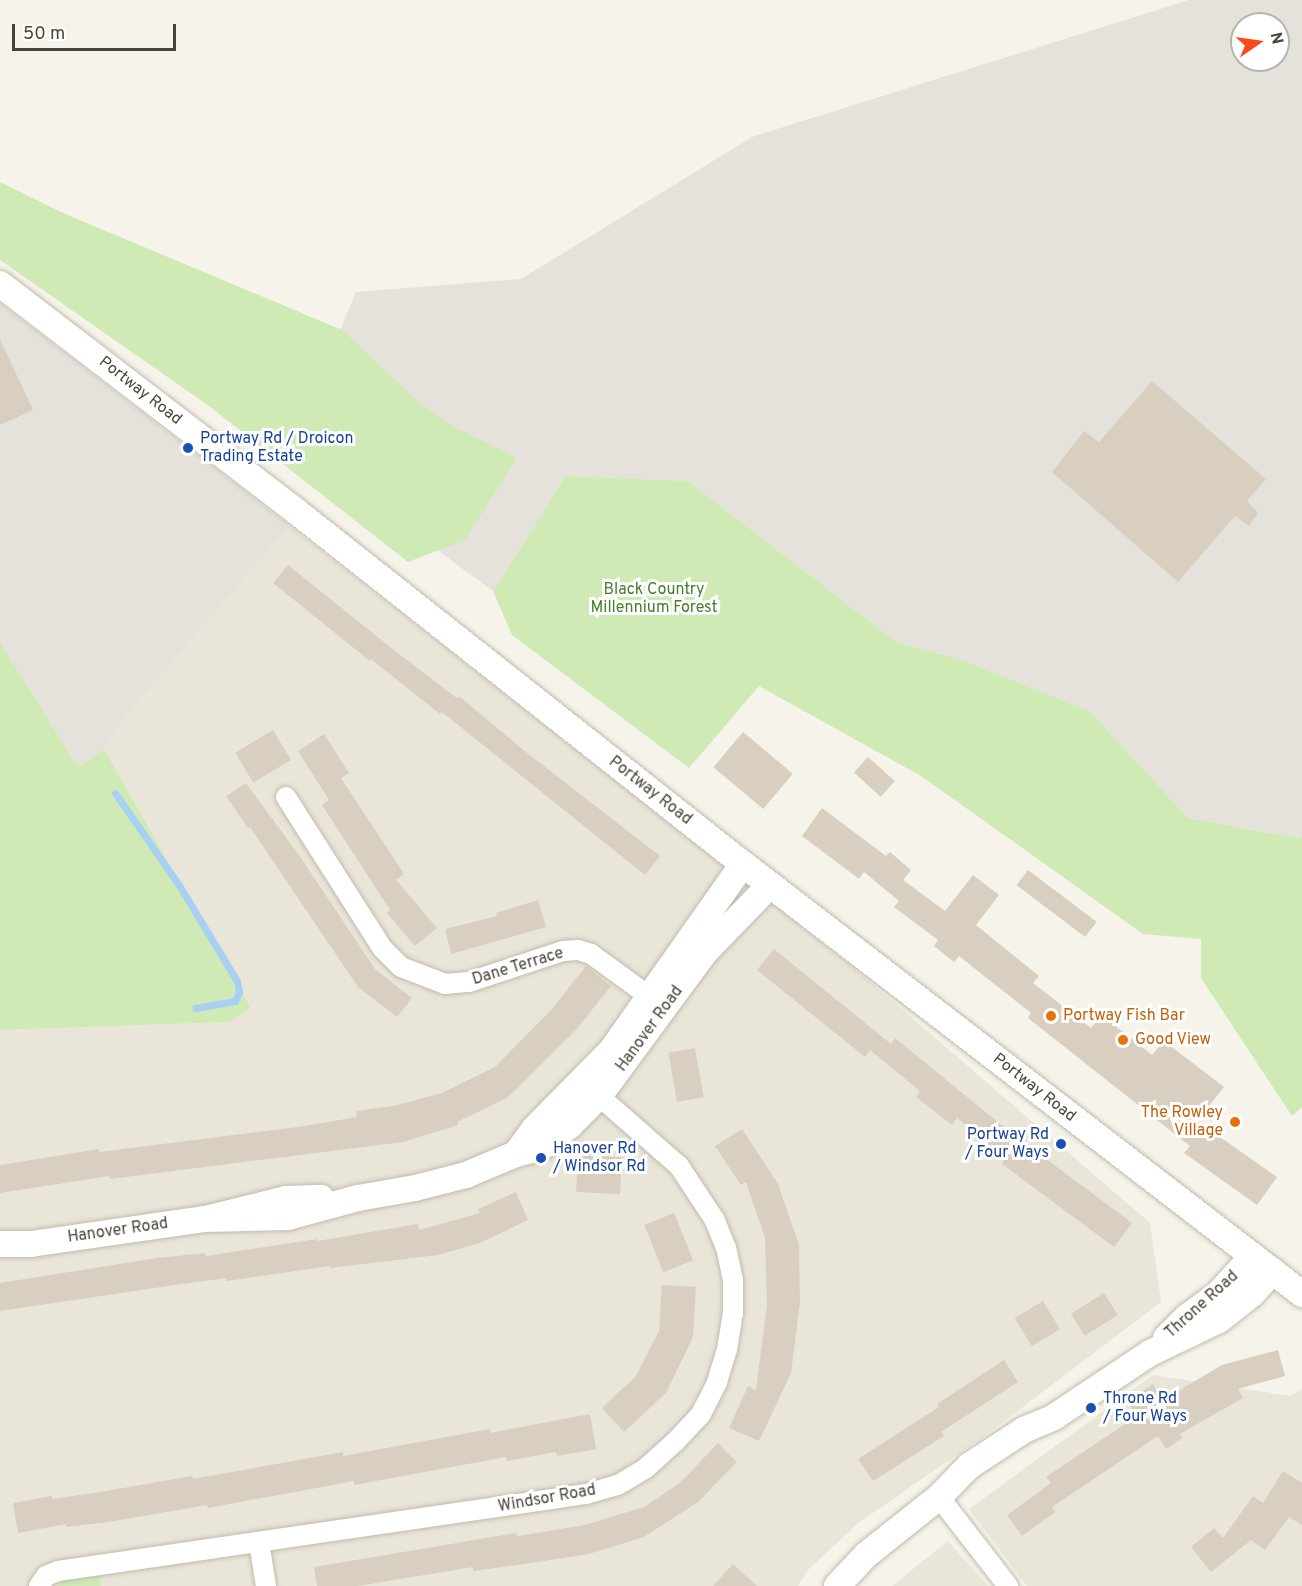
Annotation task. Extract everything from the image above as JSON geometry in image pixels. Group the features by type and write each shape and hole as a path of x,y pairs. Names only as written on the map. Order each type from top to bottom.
{"street":[{"name":"Portway Road","path":"0,284 288,505 770,885 1302,1294"},
{"name":"Dane Terrace","path":"286,797 383,949 401,967 445,984 469,982 563,951 578,950 591,954 658,1002"},
{"name":"Hanover Road","path":"658,1002 743,864"},
{"name":"Hanover Road","path":"0,1252 31,1244 206,1219 288,1217 358,1198 415,1188 466,1175 516,1154 540,1148 570,1125 591,1089 658,1002 770,885"},
{"name":"Windsor Road","path":"39,1586 46,1576 58,1571 586,1494 618,1485 646,1468 675,1442 701,1414 717,1382 729,1341 733,1314 733,1280 726,1248 714,1219 679,1167 591,1089"},
{"name":"Hanover Road","path":"0,1244 31,1244"},
{"name":"Throne Road","path":"837,1586 866,1555 939,1497 969,1466 1024,1430 1054,1418 1150,1353 1187,1317 1263,1264"},
{"path":"939,1497 1008,1586"},
{"path":"259,1542 266,1586"}],"shaded area":[{"path":"1189,0 1302,0 1302,835 1300,838 1188,818 1090,711 965,661 896,642 688,481 566,476 493,591 292,444 356,292 521,279 752,137"},
{"path":"0,303 290,526 129,713 104,749 78,767 0,642"},
{"path":"290,526 853,967 1150,1223 1161,1302 994,1429 857,1524 809,1569 798,1586 101,1586 99,1577 58,1586 0,1586 0,1030 230,1022 249,1007 104,749 129,713"},
{"path":"1153,1375 1290,1396 1302,1389 1302,1586 1027,1586 969,1509"},
{"path":"948,1541 988,1586 892,1586"}],"green space":[{"path":"0,182 63,213 342,330 421,404 452,426 517,458 465,540 408,562 209,406 0,260"},
{"name":"Black Country Millennium Forest","path":"566,476 688,481 896,642 965,661 1090,711 1188,818 1299,838 1302,835 1302,1107 1292,1116 1201,978 1201,939 1143,934 921,776 759,686 689,768 512,635 493,591"},
{"path":"0,642 78,767 104,749 250,1007 230,1022 0,1030"},
{"path":"99,1576 101,1586 58,1586 63,1581"}],"building":[{"path":"0,339 33,410 0,425"},
{"path":"1152,381 1266,479 1247,501 1258,513 1249,526 1235,516 1178,582 1052,472 1084,431 1099,442"},
{"path":"288,565 458,699 459,696 527,753 660,856 645,875 442,712 440,714 371,659 370,661 273,583"},
{"path":"273,730 291,760 253,783 235,753"},
{"path":"743,732 793,774 763,809 713,767"},
{"path":"324,734 349,773 341,778 404,874 396,880 437,928 415,946 387,913 390,910 322,805 329,800 298,751"},
{"path":"868,757 895,781 881,797 854,773"},
{"path":"246,783 301,858 375,969 412,998 397,1017 358,987 250,827 248,828 226,796"},
{"path":"822,808 886,856 890,852 911,870 903,880 945,911 973,875 999,895 976,925 1039,976 1033,983 1091,1028 1102,1015 1152,1055 1164,1041 1224,1087 1197,1121 1277,1177 1257,1205 1184,1153 1190,1146 1028,1018 1031,1013 959,956 954,962 934,946 938,940 894,907 899,901 864,872 859,879 802,836"},
{"path":"1028,870 1097,922 1085,937 1017,885"},
{"path":"538,900 546,927 451,954 445,929 497,916 496,913"},
{"path":"774,949 891,1044 895,1038 1010,1132 1132,1223 1114,1247 1002,1164 1005,1159 957,1118 952,1125 916,1097 920,1091 870,1050 865,1057 757,970"},
{"path":"586,966 611,986 576,1030 507,1098 457,1122 458,1125 403,1142 110,1179 109,1176 0,1193 0,1165 99,1149 99,1152 305,1126 357,1117 356,1111 393,1106 442,1093 495,1067 553,1008"},
{"path":"695,1048 704,1097 677,1102 668,1053"},
{"path":"742,1129 778,1184 799,1245 800,1302 791,1373 759,1441 729,1428 748,1386 756,1390 767,1305 765,1238 746,1182 741,1185 715,1146"},
{"path":"578,1155 622,1157 620,1194 576,1192"},
{"path":"516,1192 528,1220 480,1243 438,1255 330,1268 330,1266 227,1281 226,1278 0,1311 0,1283 157,1258 205,1253 206,1256 418,1224 419,1230 480,1213 478,1209"},
{"path":"674,1213 693,1260 663,1272 644,1225"},
{"path":"662,1285 696,1287 693,1337 666,1393 624,1432 602,1408 636,1376 659,1331"},
{"path":"1104,1293 1118,1315 1085,1336 1071,1314"},
{"path":"1043,1301 1060,1329 1032,1346 1015,1318"},
{"path":"1278,1350 1285,1376 1238,1389 1243,1398 1180,1434 1182,1438 1166,1449 1158,1436 1052,1507 1055,1512 1022,1536 1007,1515 1051,1483 1046,1477 1137,1416 1127,1401 1153,1384 1163,1400 1222,1365"},
{"path":"1004,1360 1018,1382 941,1432 944,1436 873,1481 858,1459 939,1407 937,1404"},
{"path":"590,1414 596,1449 557,1456 556,1452 507,1461 506,1457 354,1485 354,1481 208,1508 207,1505 108,1522 66,1527 66,1524 18,1533 13,1503 52,1496 52,1499 100,1492 192,1476 193,1479 343,1452 343,1456 490,1429 490,1433"},
{"path":"718,1443 737,1462 698,1502 644,1537 589,1554 531,1563 473,1571 473,1567 358,1586 317,1586 314,1567 516,1533 517,1536 585,1525 644,1507 680,1483"},
{"path":"1283,1471 1302,1483 1302,1525 1289,1517 1265,1550 1251,1540 1211,1572 1191,1547 1214,1528 1223,1538 1253,1496 1263,1503"},
{"path":"733,1564 757,1586 713,1586"}],"waterway":[{"path":"115,793 179,885 237,981 239,992 235,1001 196,1008"}],"place":[{"name":"Portway Rd / Droicon Trading Estate","path":"188,448"},
{"name":"Portway Fish Bar","path":"1051,1016"},
{"name":"Good View","path":"1123,1040"},
{"name":"The Rowley Village","path":"1235,1122"},
{"name":"Portway Rd / Four Ways","path":"1061,1144"},
{"name":"Hanover Rd / Windsor Rd","path":"541,1158"},
{"name":"Throne Rd / Four Ways","path":"1091,1408"}]}
